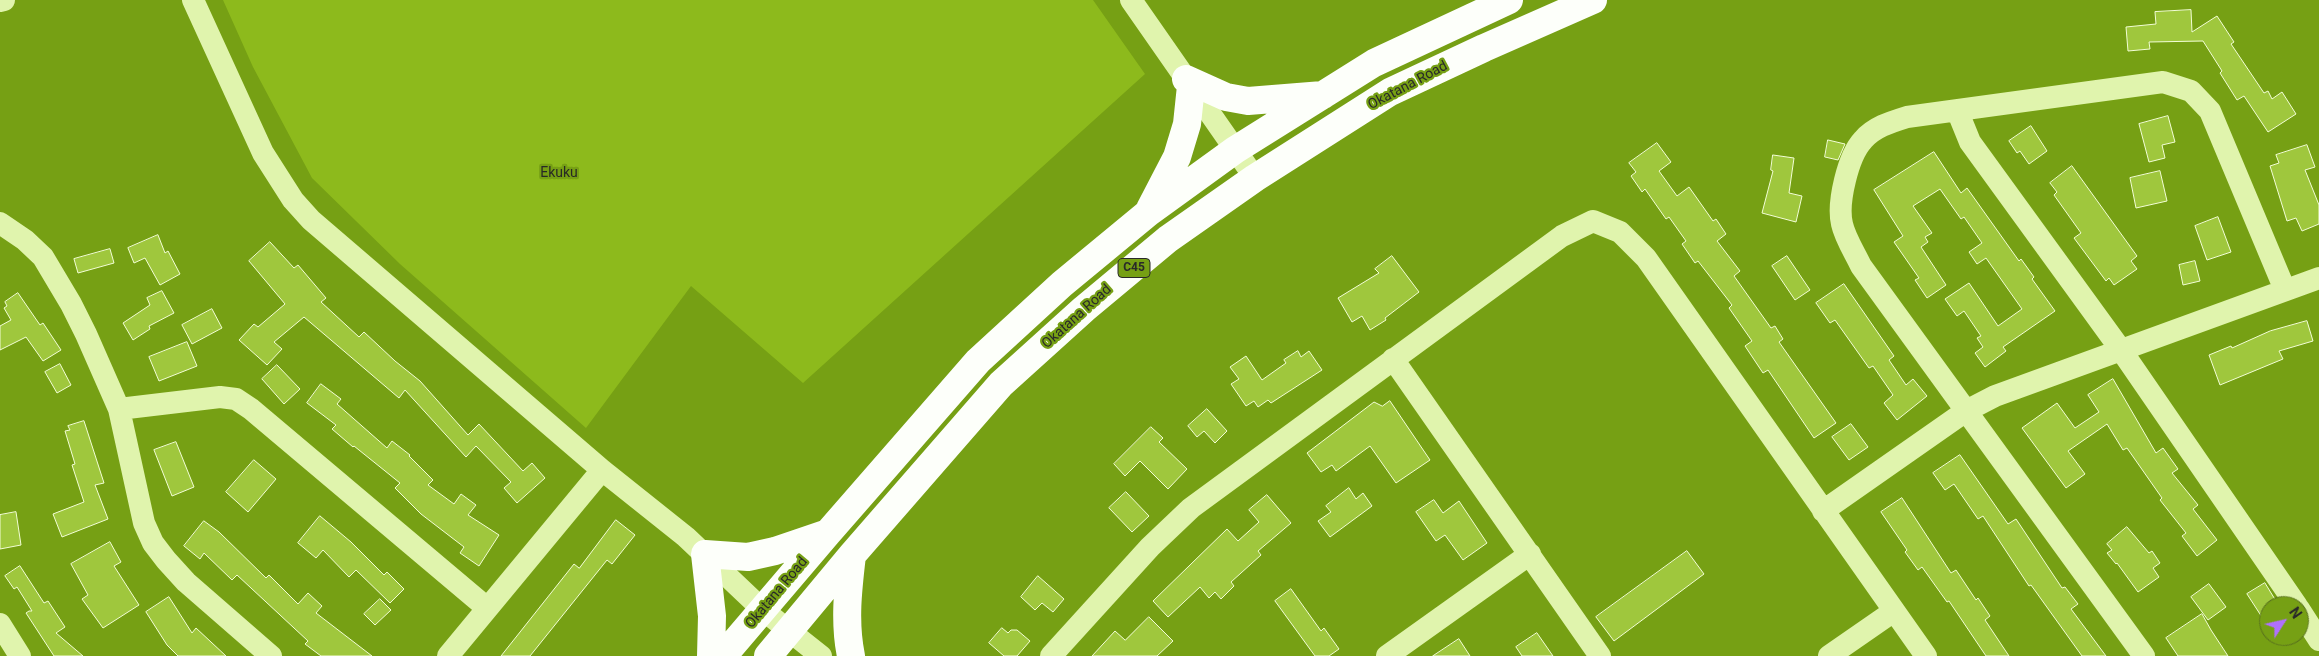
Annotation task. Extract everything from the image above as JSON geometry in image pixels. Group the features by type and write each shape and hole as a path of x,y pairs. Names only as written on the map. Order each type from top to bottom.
{"main road":[{"name":"Okatana Road","path":"723,656 978,361 1062,284 1148,213 1235,150 1374,63 1508,0"},
{"name":"Okatana Road","path":"768,656 852,555 1002,384 1084,309 1168,239 1255,178 1390,92 1593,0"},
{"path":"1148,213 1177,157 1187,124 1189,83 1226,97 1248,101 1324,94"},
{"path":"712,656 712,616 705,554 748,557 775,551 827,534"},
{"path":"851,656 847,636 847,603 852,555"}],"street":[{"path":"0,1 4,0"},
{"path":"193,0 263,152 293,200 311,220 602,470 705,554 763,610 821,656"},
{"path":"1131,0 1255,178"},
{"path":"2144,656 1861,266 1842,224 1841,197 1852,161 1862,140 1881,126 1907,117 2163,82 2191,91 2210,111 2285,290"},
{"path":"1958,110 1970,142 2121,350 2290,596"},
{"path":"1051,656 1150,547 1191,508 1562,236 1593,221 1620,232 1646,258 1926,656"},
{"path":"0,223 25,240 43,256 71,304 119,410 144,523 153,543 186,582 271,656"},
{"path":"1823,511 1966,411 1995,396 2319,278"},
{"path":"1393,359 1600,656"},
{"path":"119,410 220,397 236,400 251,409 487,608"},
{"path":"448,656 602,470"},
{"path":"1387,656 1530,554"},
{"path":"1829,656 1894,611"},
{"path":"0,624 20,656"},
{"path":"2309,624 2319,640"}],"green space":[{"name":"Ekuku","path":"223,0 1093,0 1145,74 803,383 691,286 586,428 400,264 312,178 253,67"}],"building":[{"path":"2191,10 2192,32 2217,16 2234,42 2231,44 2264,93 2268,91 2272,99 2282,92 2296,114 2268,132 2244,96 2237,100 2203,41 2149,42 2150,49 2128,51 2126,27 2156,24 2155,12"},
{"path":"2168,116 2175,142 2162,145 2165,158 2149,162 2139,124"},
{"path":"2031,126 2047,151 2029,164 2020,151 2017,153 2009,141"},
{"path":"1828,140 1845,144 1838,160 1825,157"},
{"path":"1657,143 1671,162 1659,171 1677,196 1689,187 1713,221 1716,219 1726,234 1717,241 1740,271 1734,276 1771,328 1775,326 1783,339 1779,342 1836,423 1814,438 1768,370 1763,373 1745,346 1752,341 1729,308 1732,305 1698,261 1695,263 1682,244 1686,241 1669,217 1666,219 1645,189 1642,192 1631,176 1636,172 1629,163"},
{"path":"2307,145 2315,167 2305,170 2319,205 2319,224 2302,231 2296,218 2287,221 2270,166 2279,163 2276,155"},
{"path":"1934,152 1961,193 1967,188 2019,261 2021,259 2034,277 2032,279 2055,311 2003,347 2006,351 1985,367 1975,353 1983,347 1977,338 1981,336 1964,311 1957,316 1945,299 1969,283 1998,326 2022,309 1986,258 1977,264 1969,252 1982,243 1964,217 1961,219 1940,189 1913,206 1932,233 1925,237 1928,242 1921,247 1946,285 1927,298 1915,280 1919,278 1894,242 1903,236 1874,190"},
{"path":"1773,155 1794,158 1789,193 1802,196 1796,222 1762,213 1773,171 1771,170"},
{"path":"2072,166 2137,256 2131,261 2137,269 2114,285 2109,278 2106,281 2074,238 2081,233 2054,195 2057,192 2050,183"},
{"path":"2160,171 2167,201 2136,208 2130,178"},
{"path":"2218,217 2231,252 2207,260 2195,226"},
{"path":"158,235 165,253 168,251 180,274 160,285 145,258 134,263 128,248"},
{"path":"270,242 294,268 298,265 326,298 321,302 359,337 364,332 420,381 468,435 479,424 523,471 532,463 545,478 517,503 504,488 511,482 476,446 466,457 405,390 399,398 304,317 274,342 282,349 267,365 239,340 254,324 258,327 285,304 249,261"},
{"path":"110,249 114,263 78,273 74,259"},
{"path":"1392,256 1419,292 1385,318 1386,320 1370,330 1362,316 1352,322 1338,298 1379,273 1375,269"},
{"path":"1787,256 1810,290 1795,300 1772,266"},
{"path":"2195,261 2200,281 2183,285 2179,265"},
{"path":"1844,284 1894,356 1889,360 1906,385 1913,379 1927,396 1897,420 1884,403 1893,395 1873,366 1869,368 1835,320 1830,323 1816,303"},
{"path":"162,291 174,313 149,326 150,329 133,340 123,323 150,305 147,298"},
{"path":"18,293 40,325 43,323 61,350 43,361 26,337 0,350 0,326 11,320 4,308 7,306 5,302"},
{"path":"212,309 222,328 192,344 182,325"},
{"path":"2307,321 2313,341 2279,351 2283,359 2220,385 2209,355 2231,346 2232,348 2270,331"},
{"path":"187,342 197,366 159,381 149,357"},
{"path":"1298,351 1301,357 1309,351 1322,370 1271,403 1268,400 1258,407 1254,401 1246,406 1231,384 1239,379 1230,367 1246,356 1262,380 1286,363 1284,360"},
{"path":"60,364 71,385 57,393 45,372"},
{"path":"277,365 300,389 284,404 262,379"},
{"path":"2113,379 2156,453 2163,448 2178,469 2172,473 2198,505 2193,509 2217,540 2197,556 2182,536 2186,533 2160,500 2162,498 2127,448 2123,450 2107,424 2068,451 2085,474 2066,488 2022,428 2057,403 2075,428 2099,412 2088,395"},
{"path":"321,384 341,399 337,404 387,448 392,441 410,455 433,480 428,485 454,504 461,494 476,505 468,515 499,535 479,566 460,553 464,547 421,514 395,488 400,483 332,429 336,425 307,403"},
{"path":"1390,401 1430,460 1396,483 1370,446 1336,471 1332,465 1321,472 1307,453 1374,402 1382,406"},
{"path":"1207,409 1227,431 1215,443 1204,431 1197,437 1188,426"},
{"path":"84,421 104,483 95,485 108,519 62,537 53,514 84,502 72,465 75,464 65,431 70,430 68,426"},
{"path":"1851,424 1868,447 1849,460 1832,437"},
{"path":"1151,427 1163,438 1159,442 1187,469 1168,489 1140,461 1125,476 1114,464"},
{"path":"176,442 194,487 172,496 154,450"},
{"path":"1960,455 2008,524 2016,519 2062,588 2065,587 2078,604 2071,609 2106,656 2082,656 2031,585 2029,586 1983,516 1978,519 1954,484 1945,490 1933,473"},
{"path":"254,460 276,479 248,512 226,492"},
{"path":"1349,488 1356,499 1363,493 1372,506 1330,537 1318,521 1331,512 1326,506"},
{"path":"1126,492 1149,516 1132,532 1109,508"},
{"path":"1267,495 1291,523 1258,551 1261,555 1231,582 1234,586 1221,599 1215,592 1209,598 1200,587 1168,617 1153,601 1227,529 1238,541 1259,522 1249,510"},
{"path":"1902,498 1951,573 1956,570 1976,600 1978,598 1990,616 1985,620 2009,656 1986,656 1949,601 1947,602 1922,567 1918,570 1905,552 1907,550 1881,512"},
{"path":"1434,500 1443,513 1459,501 1487,543 1463,560 1445,535 1436,541 1416,512"},
{"path":"16,512 21,545 0,549 0,515"},
{"path":"320,516 351,542 384,575 387,572 404,589 390,603 356,570 349,577 323,550 316,558 298,543"},
{"path":"616,520 635,535 612,564 607,560 530,656 501,656 574,564 579,568"},
{"path":"204,521 219,532 266,578 269,575 298,604 308,593 322,606 316,613 372,656 321,656 305,644 308,641 237,575 232,580 204,553 200,559 184,546"},
{"path":"2127,527 2149,553 2152,551 2160,563 2153,568 2159,577 2138,592 2117,563 2107,553 2112,550 2107,544"},
{"path":"110,542 121,562 114,566 139,605 103,628 82,599 88,595 71,564"},
{"path":"1687,551 1704,574 1614,641 1596,617"},
{"path":"20,566 44,603 48,601 65,627 56,633 83,656 54,656 26,613 32,611 17,587 14,589 5,576"},
{"path":"1038,576 1064,599 1053,612 1042,603 1035,610 1021,597"},
{"path":"2265,583 2273,596 2259,596 2259,613 2247,594"},
{"path":"2209,584 2226,607 2208,620 2191,597"},
{"path":"1291,589 1321,631 1324,628 1339,649 1329,656 1315,656 1275,601"},
{"path":"169,597 192,633 196,628 226,656 178,656 167,645 146,612"},
{"path":"380,599 391,610 375,625 364,614"},
{"path":"2202,614 2228,656 2178,656 2166,638"},
{"path":"1149,617 1173,641 1157,656 1092,656 1115,631 1125,640"},
{"path":"1002,628 1008,633 1011,630 1017,630 1030,641 1017,656 1004,656 989,643"},
{"path":"1537,633 1553,656 1522,656 1516,647"},
{"path":"1459,639 1470,656 1433,656"}]}
